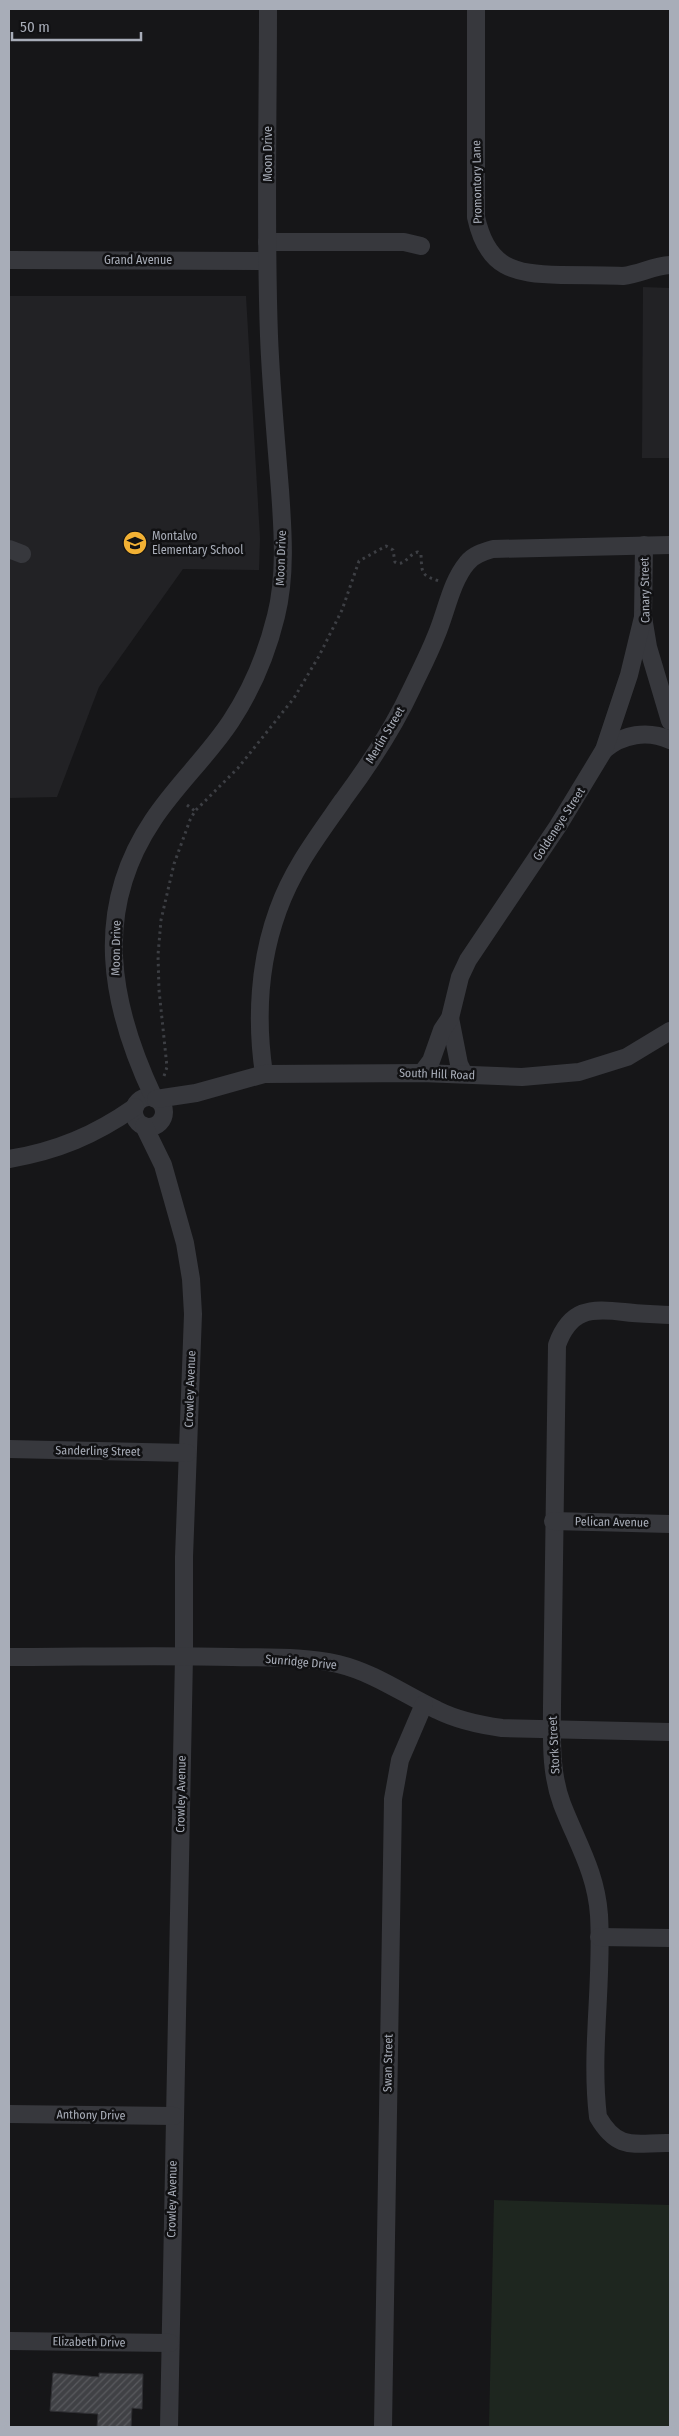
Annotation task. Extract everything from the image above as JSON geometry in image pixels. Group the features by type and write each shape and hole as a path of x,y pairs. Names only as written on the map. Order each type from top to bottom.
{"street":[{"name":"Moon Drive","path":"155,1098 135,1060 121,1014 114,959 114,926 127,870 136,848 153,819 231,722 250,690 266,651 277,613 281,582 282,526 269,338 267,261 268,9"},
{"name":"Promontory Lane","path":"476,9 476,217 481,238 492,256 503,266 531,274 623,276 635,274 652,267 670,265"},
{"path":"267,242 404,242 421,246"},
{"name":"Grand Avenue","path":"9,260 267,261"},
{"name":"Canary Street","path":"644,545 643,617 648,647 670,721"},
{"name":"Merlin Street","path":"264,1074 259,1016 267,943 290,878 307,848 378,749 409,694 436,637 460,573 468,562 480,553 493,549 670,545"},
{"name":"Goldeneye Street","path":"422,1072 431,1061 442,1030 450,1018 460,977 468,960 558,826 604,750 629,675 643,617"},
{"path":"604,750 623,737 657,736 670,740"},
{"name":"Goldeneye Street","path":"450,1018 459,1064 464,1074"},
{"name":"South Hill Road","path":"155,1098 196,1093 264,1074 422,1072 522,1077 579,1072 627,1057 670,1031"},
{"name":"Moon Drive","path":"135,1060 135,1106"},
{"name":"South Hill Road","path":"163,1119 196,1093"},
{"path":"9,1159 49,1150 96,1133 154,1126 163,1119 162,1105 155,1098 142,1099 96,1133"},
{"path":"135,1106 134,1116 143,1126"},
{"name":"Crowley Avenue","path":"163,1119 163,1165"},
{"name":"Crowley Avenue","path":"143,1126 163,1165 185,1242 191,1279 193,1314 187,1453 169,2427"},
{"name":"Stork Street","path":"670,1315 596,1309 580,1313 565,1327 557,1345 555,1359 557,1390 553,1521 552,1729 553,1765 556,1786 591,1871 599,1915 598,2117 604,2128 626,2144 670,2143"},
{"name":"Sanderling Street","path":"9,1449 187,1453"},
{"name":"Pelican Avenue","path":"553,1521 670,1524"},
{"name":"Sunridge Drive","path":"9,1657 184,1656 294,1659 335,1663 378,1677 424,1704 454,1717 480,1725 502,1728 670,1732"},
{"name":"Swan Street","path":"383,2427 393,1799 400,1760 424,1704"},
{"path":"599,1937 670,1938"},
{"name":"Anthony Drive","path":"9,2114 174,2116"},
{"name":"Elizabeth Drive","path":"9,2341 170,2344"}],"path":[{"path":"164,1076 167,1067 159,973 161,920 174,864 195,811 238,768 294,698 319,656 342,610 359,561 386,546 392,550 395,562 398,564 418,552 421,555 422,572 426,576 455,586"},
{"path":"187,805 195,811"}],"shaded area":[{"path":"643,287 670,288 670,458 642,458"},
{"name":"Montalvo Elementary School","path":"9,296 246,296 260,538 259,570 183,569 99,687 57,797 9,798"},
{"path":"494,2200 670,2205 670,2427 489,2427"}],"building":[{"path":"53,2373 99,2377 99,2373 143,2374 142,2409 132,2408 131,2427 97,2427 98,2414 50,2411"}],"place":[{"name":"Montalvo Elementary School","path":"135,543"}]}
